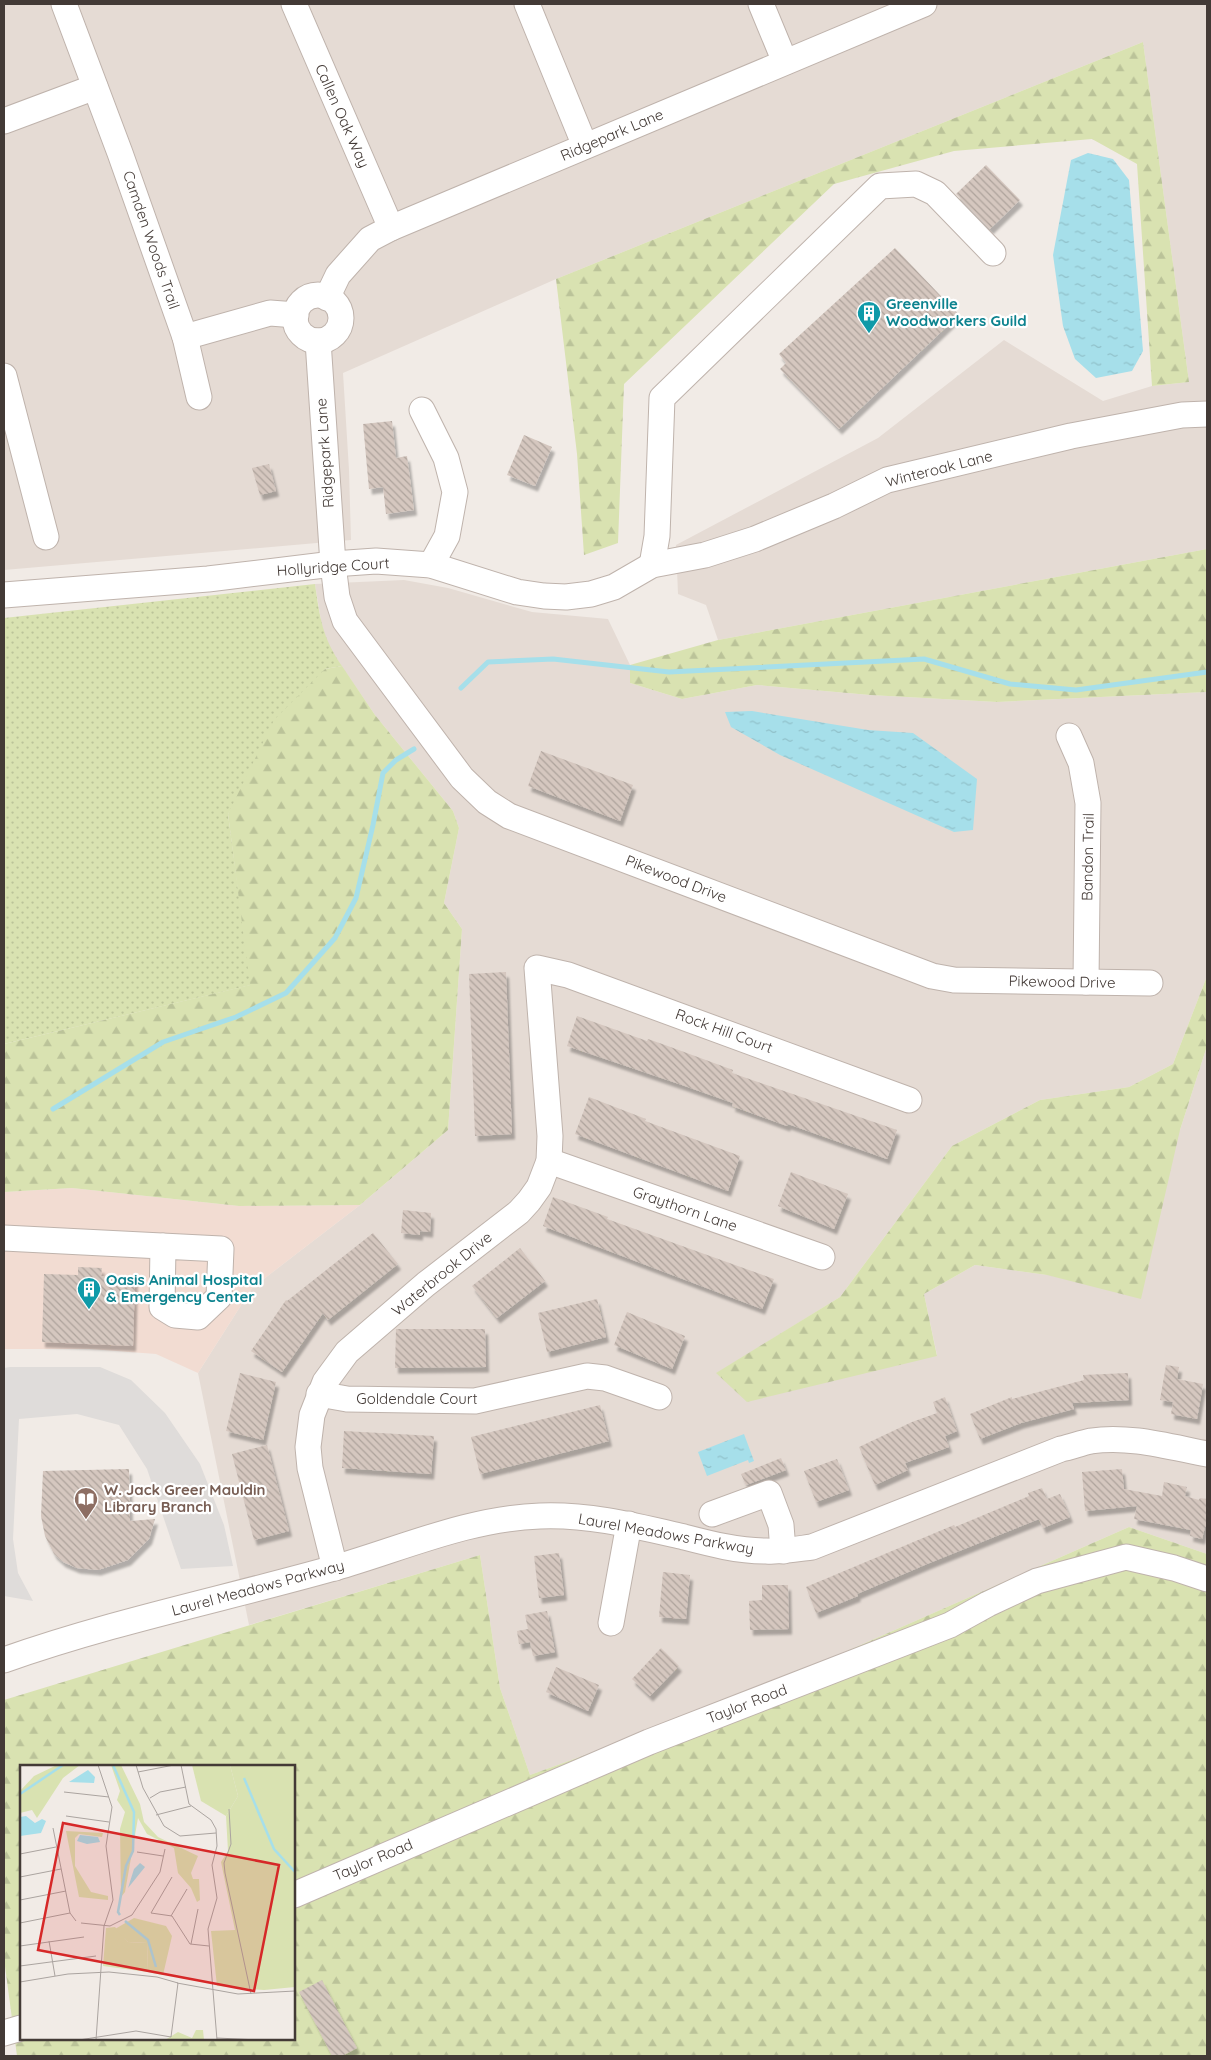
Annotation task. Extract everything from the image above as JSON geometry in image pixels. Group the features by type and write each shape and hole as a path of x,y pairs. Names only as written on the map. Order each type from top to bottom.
{"street":[{"name":"Camden Woods Trail","path":"64,4 120,153 185,337 199,397"},
{"name":"Callen Oak Way","path":"294,4 391,228"},
{"path":"527,4 585,146"},
{"path":"761,4 785,62"},
{"name":"Ridgepark Lane","path":"328,298 338,274 370,239 391,228 924,4"},
{"path":"4,121 95,86"},
{"path":"652,566 657,536 662,398 880,186 916,184 935,193 993,253"},
{"path":"309,297 328,298 337,305 341,320 335,334 318,341 308,339 298,329 296,315 302,302 309,297"},
{"path":"185,337 270,313 296,315"},
{"name":"Ridgepark Lane","path":"318,341 333,564"},
{"path":"4,376 46,537"},
{"path":"422,410 446,458 455,492 447,536 431,564"},
{"name":"Winteroak Lane","path":"652,566 705,555 755,539 834,506 887,480 1071,436 1182,415 1207,414"},
{"name":"Hollyridge Court","path":"4,595 208,579 333,564 376,562 431,564 517,592 566,597 591,594 614,587 652,566"},
{"name":"Pikewood Drive","path":"333,564 337,597 345,621 462,778 487,802 510,816 932,976 954,980 1150,983"},
{"name":"Bandon Trail","path":"1069,736 1081,763 1088,804 1086,982"},
{"name":"Rock Hill Court","path":"537,968 568,975 909,1100"},
{"name":"Waterbrook Drive","path":"335,1568 310,1468 308,1447 312,1415 325,1382 347,1352 426,1284 519,1212 529,1202 539,1187 548,1161 550,1136 537,968"},
{"name":"Graythorn Lane","path":"548,1161 822,1257"},
{"path":"4,1238 163,1246"},
{"name":"Goldendale Court","path":"320,1394 347,1399 475,1402 586,1376 605,1378 659,1397"},
{"name":"Laurel Meadows Parkway","path":"4,1660 90,1633 335,1568 444,1534 516,1518 586,1517 629,1524 727,1548 753,1551 782,1551 812,1547 1061,1450 1091,1441 1118,1439 1151,1443 1207,1454"},
{"path":"712,1514 769,1493 781,1525 782,1551"},
{"path":"611,1624 629,1524"},
{"name":"Taylor Road","path":"295,1895 649,1742 950,1625 988,1604 1037,1581 1126,1557 1174,1568 1207,1579"},
{"path":"4,2033 20,2028"}],"shaded area":[{"path":"4,4 1207,4 1207,549 718,640 706,605 678,594 676,545 878,438 1004,340 1103,401 1152,386 1189,382 1143,42 556,279 343,373 351,540 4,570"},
{"path":"404,580 448,588 532,612 608,619 630,665 630,683 682,699 757,685 870,695 997,702 1207,692 1207,976 1173,1064 1129,1087 1040,1100 952,1146 840,1297 717,1373 937,1355 924,1294 975,1265 1047,1275 1180,1130 1207,1046 1207,1554 1129,1527 729,1703 530,1775 500,1688 480,1555 249,1625 198,1373 252,1288 360,1205 448,1130 462,929 444,903 459,828 453,811 375,715 330,649 322,627 315,584"},
{"path":"72,1188 239,1206 360,1205 252,1288 198,1373 156,1354 90,1349 4,1349 4,1192"},
{"path":"100,1367 131,1380 165,1413 200,1464 224,1525 233,1566 181,1569 147,1469 119,1425 77,1414 19,1419 13,1539 18,1573 33,1601 4,1596 4,1368"}],"green space":[{"path":"1143,42 1189,382 1152,386 1137,164 1092,139 954,151 834,184 624,384 618,543 584,555 577,454 556,279"},
{"path":"1207,549 1207,692 997,702 870,695 757,685 682,699 630,683 630,665 718,640"},
{"path":"315,584 323,627 330,646 342,666 325,669 228,814 251,985 4,1044 4,618"},
{"path":"342,666 375,715 453,811 459,828 444,903 462,929 448,1130 360,1205 239,1206 72,1188 4,1192 4,1044 250,985 228,814 274,720 325,669"},
{"path":"1207,976 1207,1046 1180,1130 1141,1299 1047,1275 975,1265 924,1294 937,1356 747,1402 716,1373 840,1297 952,1146 1040,1100 1129,1087 1173,1064"},
{"path":"1129,1527 1207,1554 1207,2056 17,2056 4,1959 4,1700 480,1555 500,1688 530,1775 729,1703"}],"water":[{"path":"1088,153 1113,159 1129,180 1143,351 1132,371 1096,378 1075,359 1063,326 1053,255 1071,160"},
{"path":"752,711 868,730 913,733 977,779 973,830 954,832 780,755 731,727 725,712"},
{"path":"744,1434 754,1461 749,1463 748,1460 707,1476 698,1452"}],"building":[{"path":"986,165 1020,200 990,229 956,194"},
{"name":"Greenville Woodworkers Guild","path":"895,248 959,315 839,429 780,369 786,363 779,354"},
{"path":"392,421 396,458 407,456 414,510 386,514 383,487 369,489 363,424"},
{"path":"524,435 552,447 535,486 507,475"},
{"path":"269,464 276,491 260,495 252,468"},
{"path":"541,751 633,785 620,821 528,786"},
{"path":"506,972 512,1134 475,1136 469,974"},
{"path":"577,1016 647,1041 648,1039 665,1045 733,1070 732,1073 897,1130 887,1159 788,1124 787,1126 732,1106 733,1103 567,1046"},
{"path":"589,1097 646,1119 645,1121 740,1156 728,1191 575,1134"},
{"path":"791,1172 848,1194 834,1229 778,1206"},
{"path":"553,1197 608,1217 607,1219 774,1279 762,1309 543,1226"},
{"path":"403,1210 431,1213 430,1232 420,1231 420,1235 401,1233"},
{"path":"373,1233 398,1264 328,1320 323,1313 282,1372 251,1351 286,1300"},
{"path":"520,1248 545,1281 497,1318 472,1286"},
{"name":"Oasis Animal Hospital & Emergency Center","path":"78,1267 102,1268 101,1276 135,1277 133,1346 42,1342 44,1274 78,1275"},
{"path":"597,1299 606,1337 547,1352 538,1313"},
{"path":"627,1312 685,1336 672,1369 614,1345"},
{"path":"396,1329 485,1329 486,1367 395,1368"},
{"path":"1166,1365 1179,1367 1177,1379 1203,1384 1197,1419 1171,1414 1173,1402 1160,1400"},
{"path":"240,1373 276,1382 263,1440 226,1431"},
{"path":"1128,1373 1129,1400 1072,1403 1074,1409 1021,1423 980,1439 970,1414 1012,1397 1012,1399 1084,1380 1083,1375"},
{"path":"945,1397 957,1431 945,1436 949,1447 905,1463 908,1470 875,1485 859,1447 912,1422 937,1413 933,1402"},
{"path":"600,1405 609,1441 480,1474 471,1437"},
{"path":"344,1431 434,1436 431,1474 342,1468"},
{"path":"267,1445 289,1531 254,1540 232,1454"},
{"path":"781,1458 786,1470 746,1485 741,1474"},
{"path":"837,1459 849,1490 816,1502 804,1471"},
{"name":"W. Jack Greer Mauldin Library Branch","path":"129,1469 130,1521 155,1519 149,1539 128,1560 98,1570 77,1568 63,1562 54,1554 45,1536 41,1516 43,1471"},
{"path":"1122,1469 1124,1489 1162,1496 1164,1482 1187,1487 1185,1496 1199,1500 1200,1498 1207,1499 1207,1527 1205,1527 1202,1539 1190,1536 1191,1530 1134,1519 1137,1506 1085,1511 1082,1472"},
{"path":"1042,1488 1047,1499 1060,1494 1070,1517 1043,1528 1039,1519 927,1564 816,1613 806,1587 1029,1496 1028,1493"},
{"path":"559,1553 564,1595 539,1598 534,1556"},
{"path":"663,1572 690,1575 686,1619 659,1617"},
{"path":"762,1585 788,1585 789,1629 750,1630 749,1601 762,1600"},
{"path":"547,1611 555,1652 533,1656 530,1642 519,1644 517,1631 528,1629 525,1615"},
{"path":"661,1648 679,1666 650,1696 632,1679"},
{"path":"556,1667 599,1685 588,1711 546,1692"},
{"path":"322,1980 357,2048 342,2056 332,2056 299,1992"}],"waterway":[{"path":"461,688 488,662 553,659 669,672 924,659 1010,684 1076,690 1207,672"},
{"path":"53,1109 163,1042 236,1017 286,993 335,938 356,898 383,773 396,760 414,749"}],"place":[{"name":"Greenville Woodworkers Guild","path":"869,334"},
{"name":"Oasis Animal Hospital & Emergency Center","path":"89,1310"},
{"name":"W. Jack Greer Mauldin Library Branch","path":"86,1520"}]}
